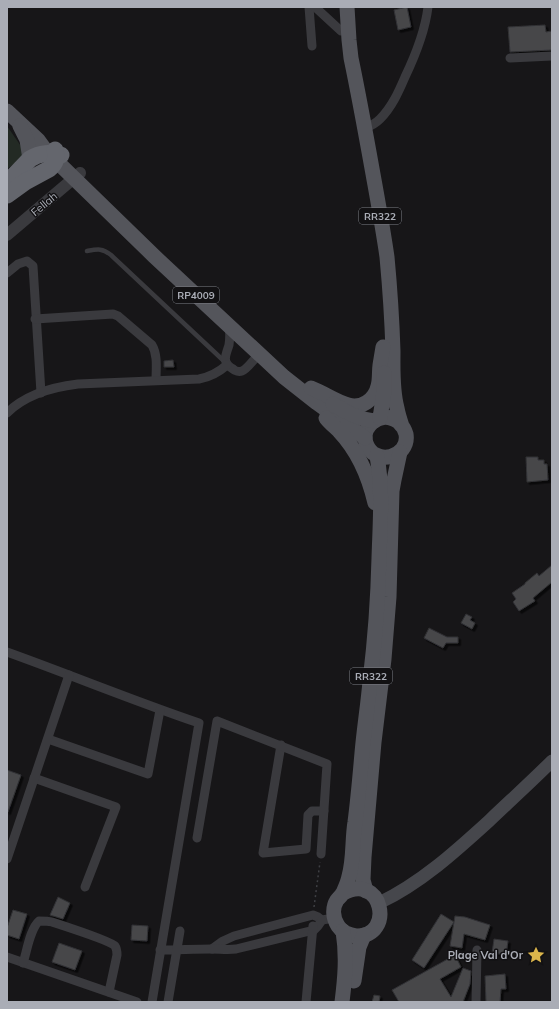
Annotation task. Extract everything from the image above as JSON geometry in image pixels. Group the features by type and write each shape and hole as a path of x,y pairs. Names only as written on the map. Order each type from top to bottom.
{"highway":[{"path":"7,184 30,159 39,154 60,163"},
{"path":"7,195 25,182 60,163"}],"main road":[{"name":"RR322","path":"328,918 334,912 335,904 342,894 352,865 354,826 371,680 377,604 380,530 380,480 377,456 366,443 366,433 368,428 377,419 384,392 381,293 374,229 351,102 343,51 339,7"},
{"name":"RR322","path":"347,7 347,22 351,52 387,257 391,300 395,398 399,417 406,435 405,444 400,452 392,491 389,597 364,857 364,880 366,890"},
{"path":"10,113 23,131 29,149 30,159"},
{"name":"RP4009","path":"10,113 154,256 284,377 346,411 366,420 377,419"},
{"name":"RP4009","path":"60,163 298,378 309,392 366,438"},
{"path":"309,392 348,405 361,405 367,402 372,398 378,386 383,347"},
{"path":"309,392 320,411 344,436 361,462 374,496 380,530"},
{"path":"377,419 386,417 393,418 402,426"},
{"path":"377,456 391,457 400,452"},
{"path":"379,903 422,878 461,847 552,761"},
{"path":"328,918 336,923 343,931 353,936 364,935 377,924 380,914 379,903 371,893 366,890 354,889 342,894"},
{"path":"342,1002 346,952 343,931"},
{"path":"352,1002 357,954 364,935"}],"street":[{"path":"309,7 312,46"},
{"path":"315,7 341,31"},
{"path":"365,128 375,123 382,117 398,94 421,39 425,27 428,7"},
{"path":"510,58 552,56"},
{"name":"Fellah","path":"7,235 60,163"},
{"path":"7,273 18,264 27,261 32,266 41,393"},
{"path":"35,319 113,314 118,316 154,348 156,380"},
{"path":"229,326 230,338 225,354 227,365 235,370 242,370 245,369 260,354"},
{"path":"7,413 21,402 41,393 60,387 78,384 205,378 217,373 227,365"},
{"path":"7,652 198,723 152,1002"},
{"path":"7,859 69,675"},
{"path":"48,739 148,774 160,710"},
{"path":"197,838 217,721 327,764 321,854"},
{"path":"281,745 263,854 306,849 308,815 312,811 324,811"},
{"path":"34,778 116,807 85,887"},
{"path":"212,949 234,936 313,915 328,918"},
{"path":"306,1002 314,930 313,915"},
{"path":"160,950 236,949 314,930 328,918"},
{"path":"24,963 32,934 36,924 39,921 51,922 66,927 109,942 114,946 117,955 109,992"},
{"path":"168,1002 180,931"},
{"path":"476,1002 477,950"},
{"path":"7,957 137,1002"}],"lane":[{"path":"87,251 98,249 105,250 227,365"}],"path":[{"path":"313,915 321,854"}],"shaded area":[{"path":"7,126 23,149 22,158 7,169"}],"building":[{"path":"407,7 411,27 398,30 394,10"},
{"path":"545,25 546,32 552,31 552,50 510,52 508,27"},
{"path":"173,360 174,367 164,367 164,361"},
{"path":"526,457 538,457 538,460 544,460 544,464 547,464 548,480 527,482"},
{"path":"552,565 552,582 533,598 535,601 519,611 513,602 516,599 512,593 537,573 539,576"},
{"path":"466,614 472,617 470,620 475,623 472,629 461,623"},
{"path":"429,628 447,637 458,637 458,643 446,643 443,648 424,638"},
{"path":"7,770 21,775 8,812 7,812"},
{"path":"58,897 70,903 63,919 50,915"},
{"path":"13,910 27,914 19,939 7,935 7,928"},
{"path":"441,914 454,922 424,968 412,960"},
{"path":"455,916 465,917 490,925 485,940 464,934 462,948 450,946"},
{"path":"132,925 148,926 147,941 131,940"},
{"path":"494,939 508,941 506,955 492,953"},
{"path":"59,943 82,951 75,970 52,962"},
{"path":"455,955 461,967 440,979 451,997 463,968 471,971 470,984 463,1002 399,1002 392,990"},
{"path":"505,974 506,989 501,989 500,1002 486,1002 485,976"},
{"path":"374,995 380,996 379,1002 372,1002"}],"place":[{"name":"Plage Val d'Or","path":"536,955"}]}
